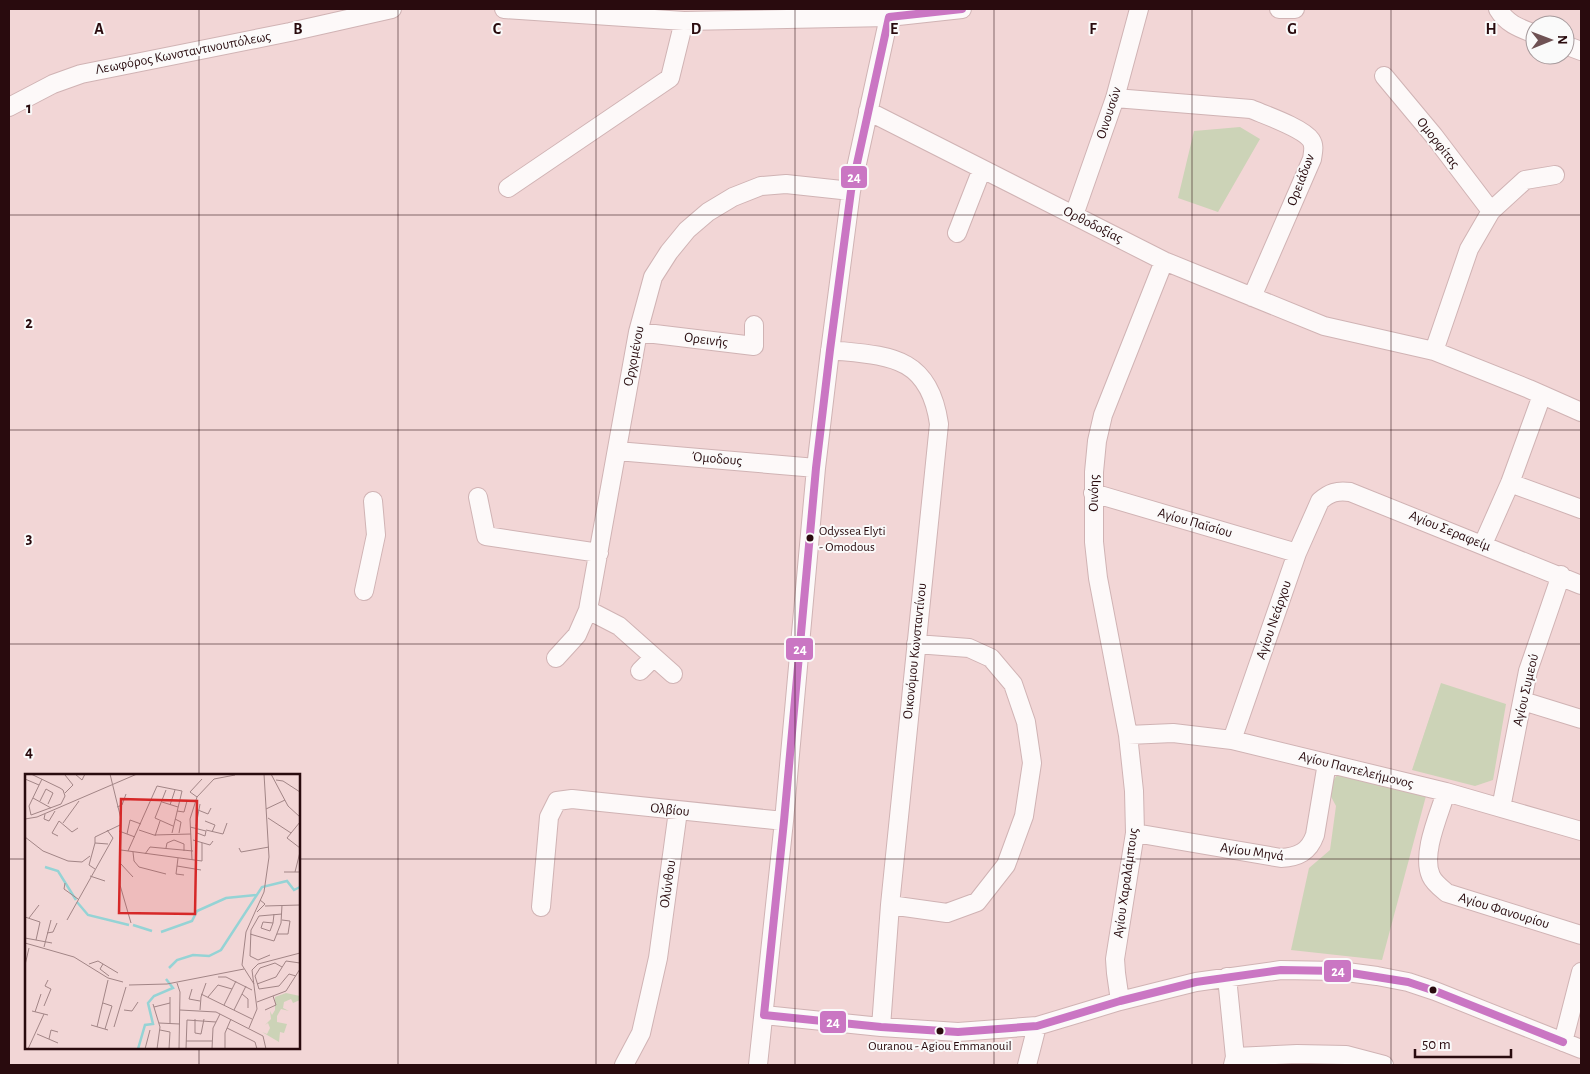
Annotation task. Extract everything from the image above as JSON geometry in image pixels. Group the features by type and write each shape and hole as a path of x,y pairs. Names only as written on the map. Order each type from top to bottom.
{"street":[{"name":"Λεωφόρος Κωνσταντινουπόλεως","path":"9,107 53,84 81,74 290,32 392,9"},
{"path":"504,9 684,21 889,17 962,9"},
{"name":"Οινουσών","path":"1074,215 1115,98 1139,9"},
{"path":"1279,9 1295,9"},
{"path":"1498,9 1503,17 1514,26 1525,30"},
{"path":"758,1065 784,821 816,468 830,350 851,191 889,17"},
{"path":"508,188 670,78 684,21"},
{"name":"Ομορφίτας","path":"1384,76 1434,136 1491,211"},
{"name":"Ορειάδων","path":"1115,98 1251,109 1304,133 1310,139 1314,150 1312,159 1252,297"},
{"name":"Ορθοδοξίας","path":"868,111 1164,260 1324,326 1434,351 1581,412"},
{"path":"957,233 982,169"},
{"path":"1434,351 1469,249 1491,211 1526,180 1555,174"},
{"name":"Ορχομένου","path":"556,658 577,635 588,610 638,332 653,277 669,252 687,230 708,212 733,197 761,186 786,184 851,191"},
{"name":"Οινόης","path":"1128,735 1098,578 1094,542 1094,493 1098,441 1104,415 1164,260"},
{"name":"Ορεινής","path":"638,332 754,346 754,325"},
{"name":"Οικονόμου Κωνσταντίνου","path":"830,350 885,356 900,361 914,370 925,382 932,396 939,424 890,904 880,1027"},
{"path":"1483,544 1510,484 1542,395"},
{"name":"Όμοδους","path":"617,451 816,468"},
{"path":"1510,484 1581,509"},
{"name":"Αγίου Σεραφείμ","path":"1320,501 1333,492 1350,492 1581,584"},
{"name":"Αγίου Παϊσίου","path":"1094,493 1297,553"},
{"path":"478,497 486,536 599,554"},
{"path":"364,591 376,535 373,501"},
{"name":"Αγίου Νεάρχου","path":"1232,740 1297,553 1320,501"},
{"name":"Αγίου Συμεού","path":"1501,808 1528,671 1561,575"},
{"path":"588,610 619,626 674,674"},
{"path":"890,904 947,913 977,902 1006,865 1024,816 1032,763 1026,722 1013,684 991,658 970,648 916,644"},
{"path":"640,672 654,657"},
{"path":"1523,701 1581,719"},
{"name":"Αγίου Παντελεήμονος","path":"1128,735 1173,733 1232,740 1446,792 1581,831"},
{"name":"Αγίου Χαραλάμπους","path":"1120,1001 1116,959 1135,833 1134,791 1128,735"},
{"name":"Αγίου Μηνά","path":"1135,833 1281,858 1292,858 1308,850 1315,835 1327,763"},
{"name":"Αγίου Φανουρίου","path":"1446,792 1428,856 1431,876 1437,885 1447,893 1581,935"},
{"name":"Ολβίου","path":"541,907 549,816 557,802 572,799 784,821"},
{"name":"Ολύνθου","path":"624,1065 641,1033 658,958 678,811"},
{"path":"764,1015 880,1027 958,1032 1037,1026 1120,1001 1196,982 1281,970 1339,971 1408,982 1581,1049"},
{"path":"1563,1042 1581,972"},
{"path":"1227,977 1234,1061 1297,1054 1346,1055 1384,1065"},
{"path":"1027,1065 1037,1026"}],"green space":[{"path":"1240,127 1260,139 1218,212 1178,198 1194,131"},
{"path":"1441,683 1506,704 1493,780 1475,786 1412,770"},
{"path":"1340,771 1426,796 1382,960 1291,950 1309,868 1330,850 1336,806 1327,789"}],"transit line":[{"name":"24","path":"962,9 889,17 851,191 816,468 784,821 764,1015 881,1027 958,1032 1037,1026 1120,1001 1196,982 1281,970 1339,971 1408,982 1563,1042"}],"place":[{"name":"Odyssea Elyti - Omodous","path":"810,538"},
{"name":"Ouranou - Agiou Emmanouil","path":"940,1031"}]}
